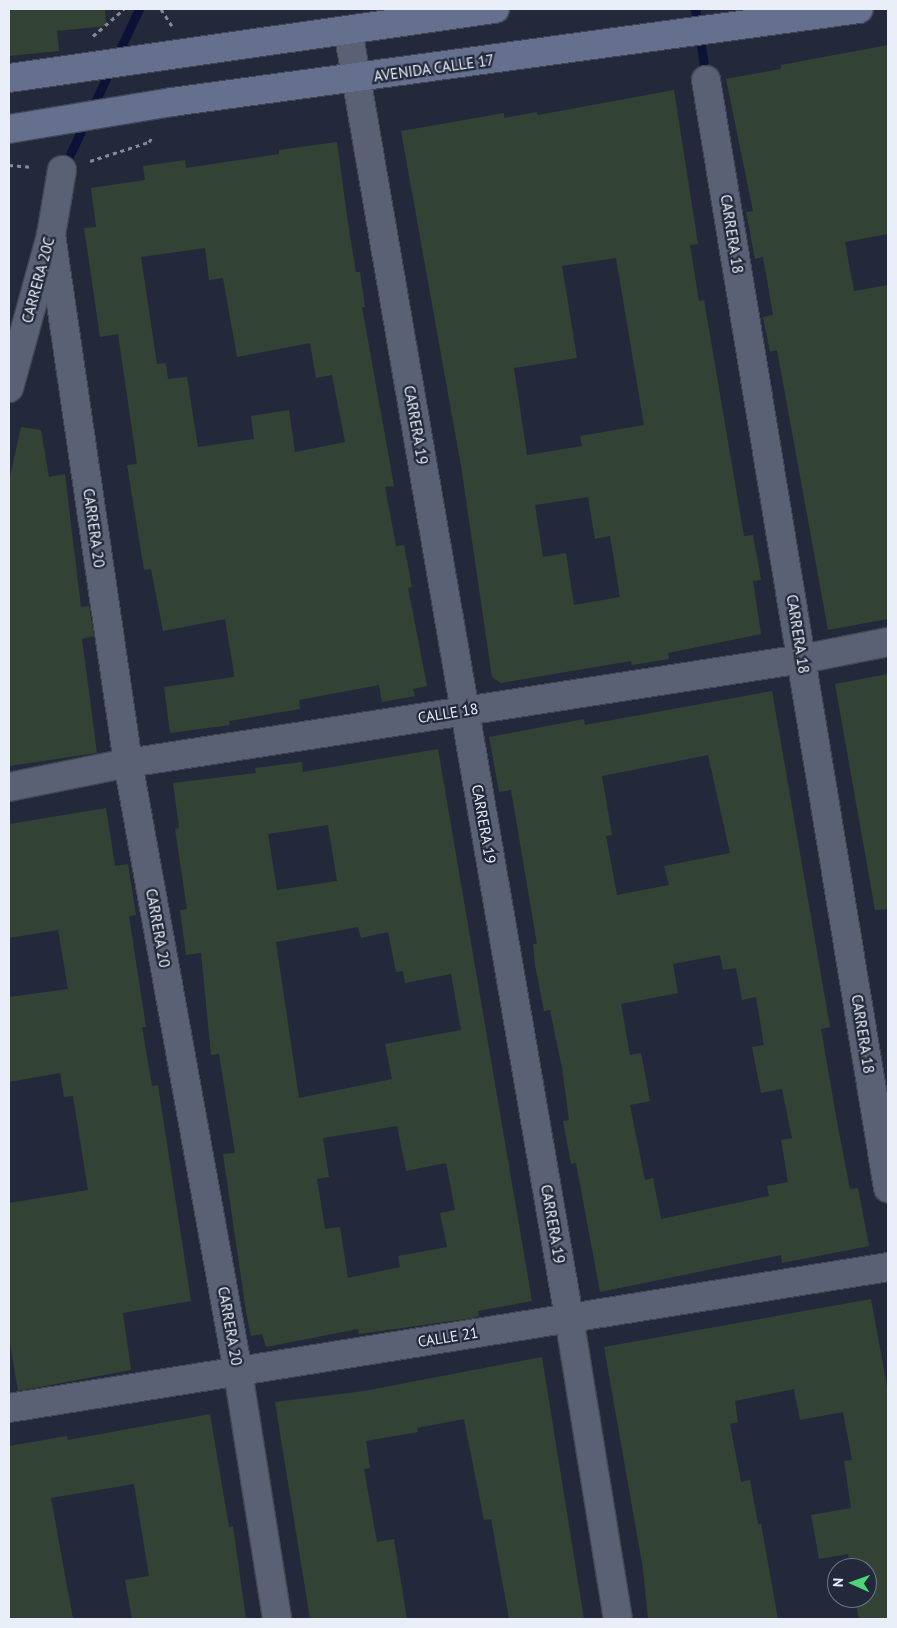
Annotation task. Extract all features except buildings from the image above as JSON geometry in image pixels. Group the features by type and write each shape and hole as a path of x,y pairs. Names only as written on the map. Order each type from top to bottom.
{"main road":[{"path":"9,78 495,9"},
{"name":"AVENIDA CALLE 17","path":"9,129 127,110 859,9"}],"street":[{"name":"CARRERA 19","path":"348,30 569,1317 618,1619"},
{"name":"CARRERA 18","path":"706,80 888,1188"},
{"name":"CARRERA 20C","path":"9,388 51,234 62,170"},
{"name":"CARRERA 20","path":"51,234 128,763 238,1372 278,1619"},
{"name":"CALLE 18","path":"9,787 128,763 802,659 888,642"},
{"name":"CALLE 21","path":"9,1408 888,1267"}],"path":[{"path":"62,170 149,142"}],"waterway":[{"path":"64,167 139,9"},
{"path":"695,9 706,77"}]}
